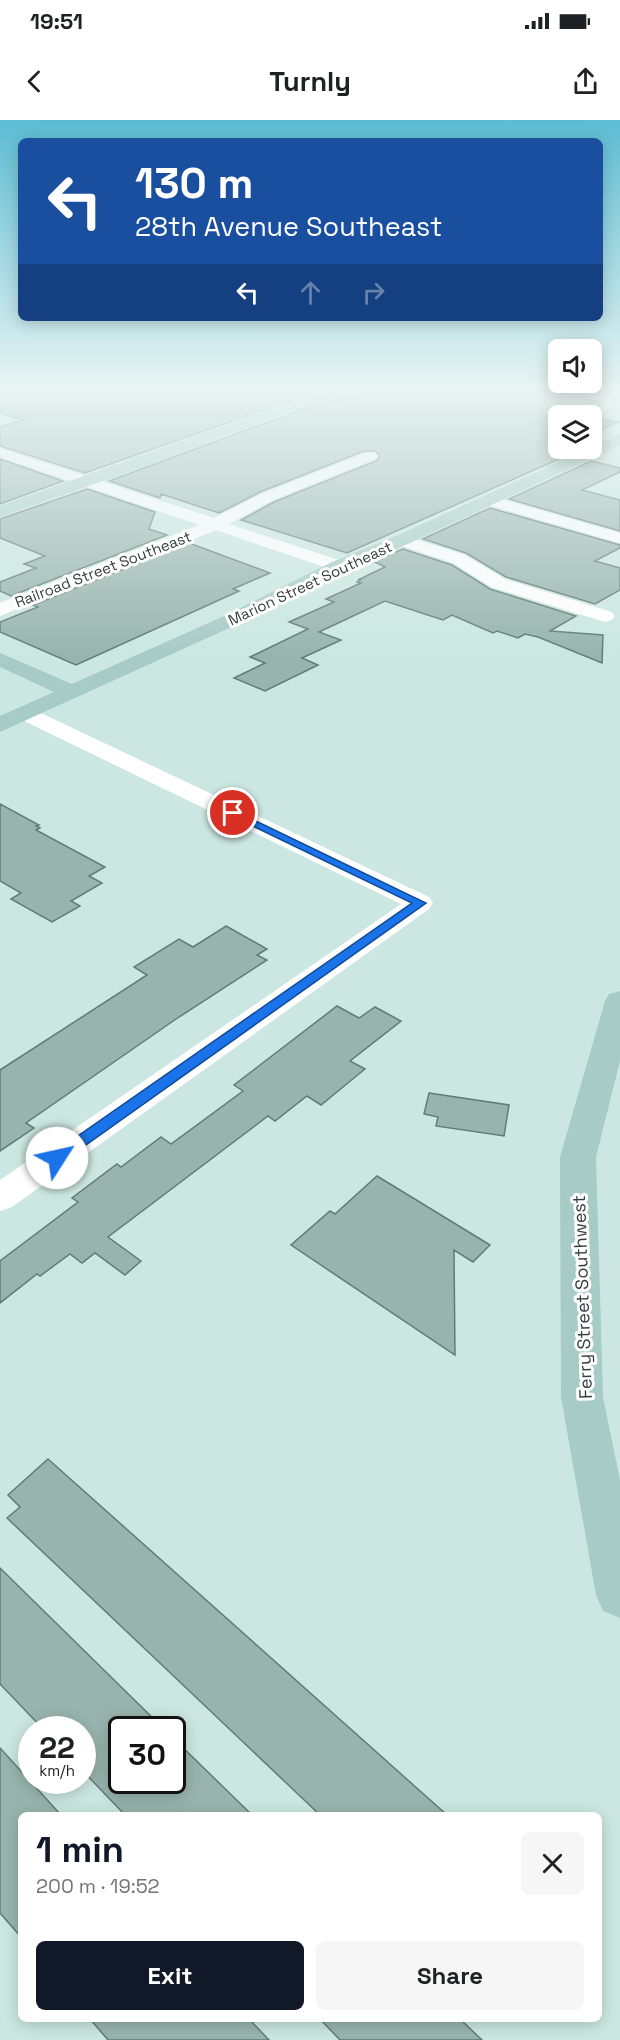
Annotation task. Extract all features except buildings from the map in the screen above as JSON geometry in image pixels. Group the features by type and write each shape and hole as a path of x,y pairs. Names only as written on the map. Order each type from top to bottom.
{"street":[{"path":"72,477 339,566"},
{"path":"0,512 103,477"},
{"name":"Railroad Street Southeast","path":"0,610 216,524 267,497 318,477"},
{"name":"Marion Street Southeast","path":"0,725 231,620 339,566 402,540 538,477"},
{"path":"487,500 620,538"},
{"path":"402,540 459,559 498,583 605,616"},
{"path":"0,659 71,692"},
{"path":"0,1198 420,903 26,714"},
{"name":"Ferry Street Southwest","path":"620,1002 578,1165 582,1397 620,1595"}],"route":[{"path":"57,1158 420,903 233,813"}]}
